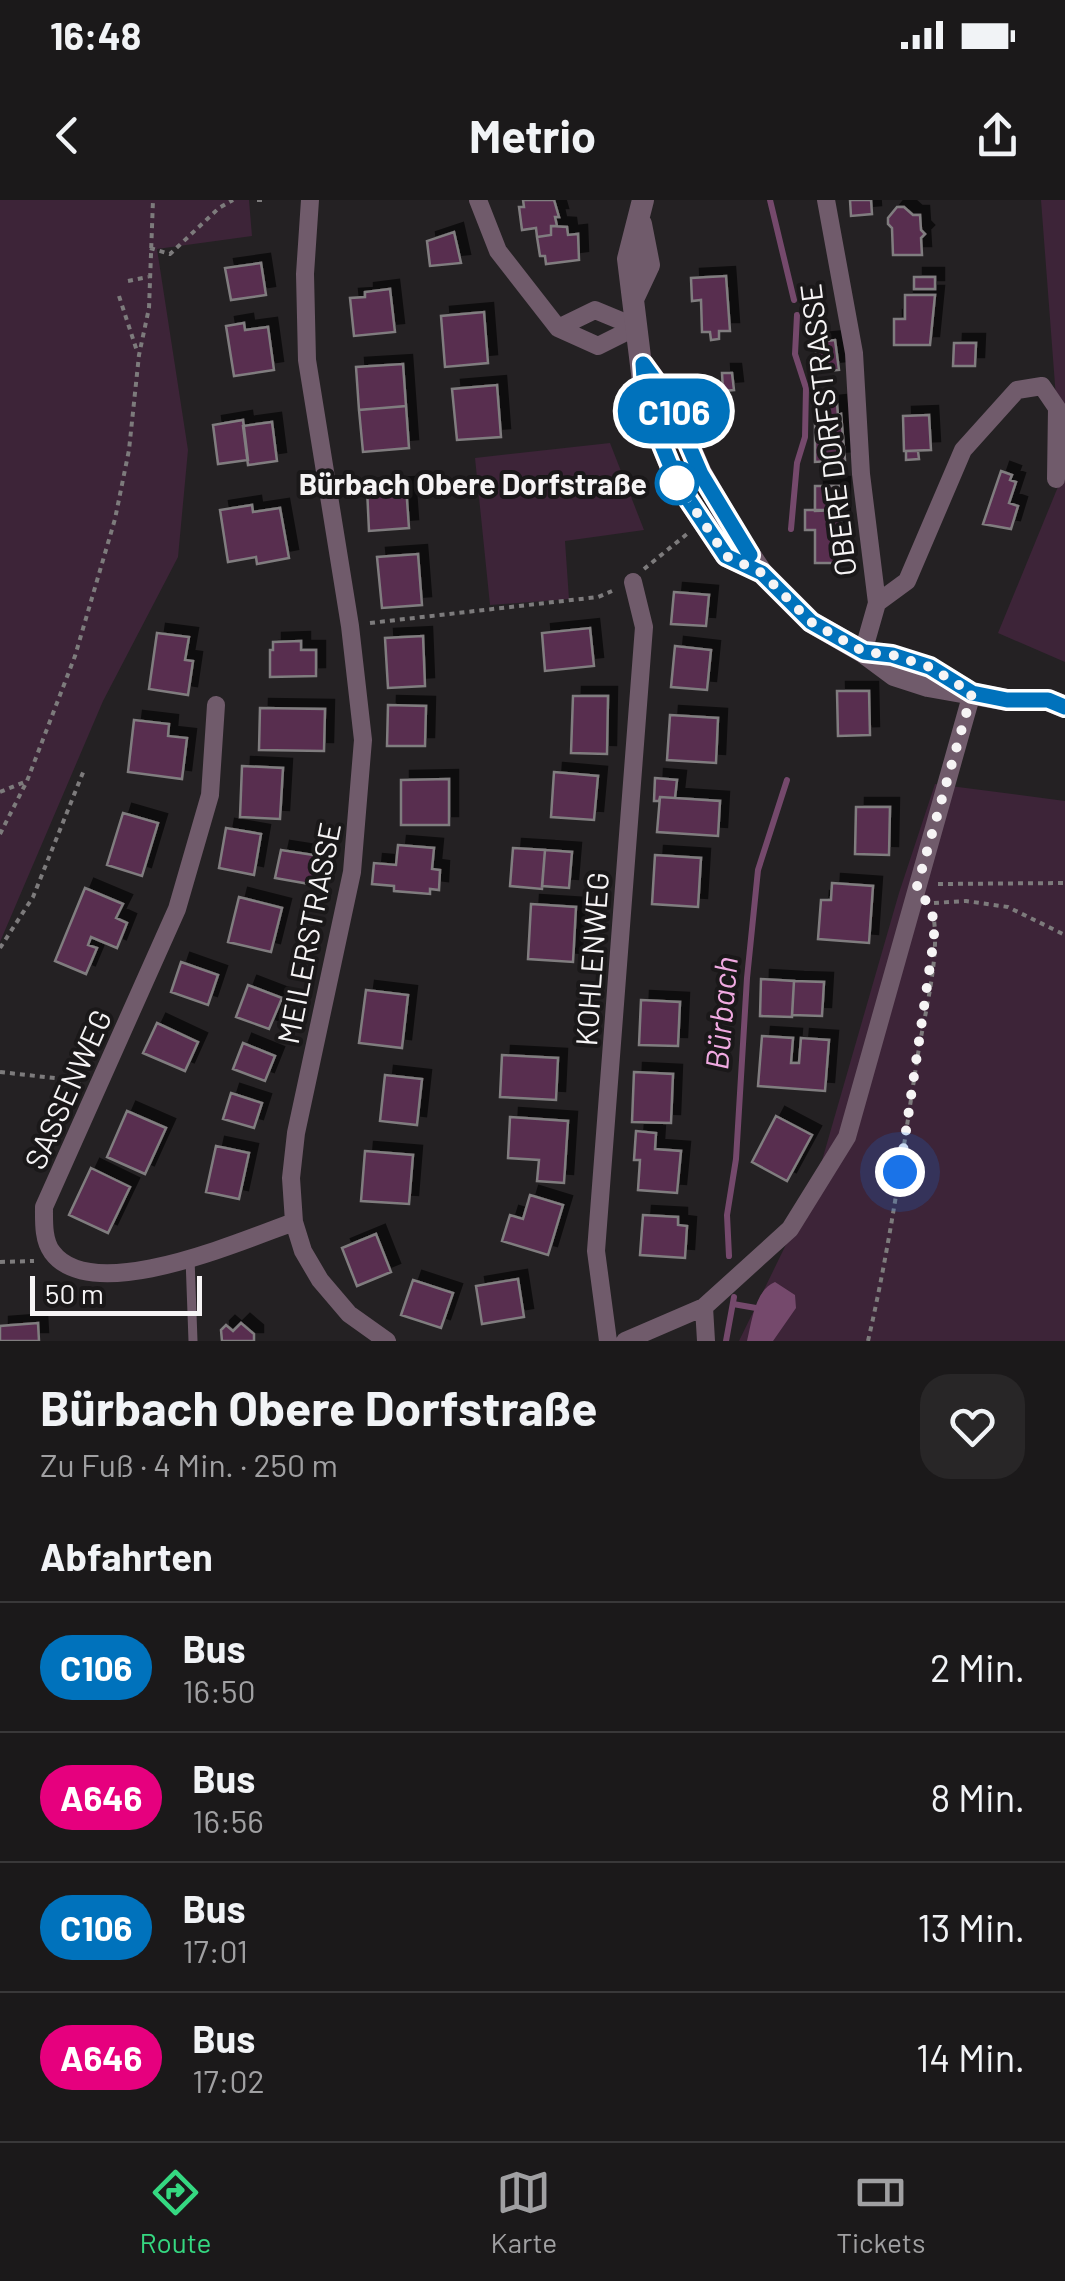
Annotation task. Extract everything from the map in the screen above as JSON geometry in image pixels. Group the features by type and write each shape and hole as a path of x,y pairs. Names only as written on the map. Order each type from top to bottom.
{"street":[{"name":"MEILERSTRASSE","path":"310,200 307,360 350,626 363,740 352,872 296,1132 290,1178 294,1222 304,1252 320,1280 349,1314 387,1341"},
{"path":"478,200 498,251 558,328 598,346 636,327"},
{"name":"OBERE DORFSTRASSE","path":"826,200 854,352 861,474 878,604 864,652"},
{"name":"OBERE DORFSTRASSE","path":"641,210 628,259 646,406 678,484 726,556 762,573"},
{"path":"558,328 595,310 636,327"},
{"name":"OBERE DORFSTRASSE","path":"643,364 669,400 701,474 762,573 811,622 864,652 892,655 930,667 972,693 1007,700 1048,700 1065,707"},
{"path":"878,604 907,581 963,450 1016,390 1042,386 1057,408 1056,480"},
{"name":"KOHLENWEG","path":"608,1341 596,1251 644,628 633,582"},
{"path":"625,1341 704,1307 790,1229 847,1137 972,693"},
{"name":"OBERE DORFSTRASSE","path":"1007,700 1046,718 1065,717"},
{"name":"SASSENWEG","path":"52,1252 44,1231 44,1207 177,909 210,795 216,705"},
{"path":"52,1252 71,1266 91,1273 146,1270 294,1222"},
{"path":"704,1307 706,1341"}],"lane":[{"path":"190,1258 193,1341"}],"path":[{"path":"0,834 27,781 75,656 115,519 129,450 138,356 149,308 152,200"},
{"path":"150,248 170,254 218,208 233,200"},
{"path":"128,281 149,277"},
{"path":"118,296 138,356"},
{"path":"647,566 703,522"},
{"path":"350,626 598,597"},
{"path":"0,948 34,897 84,770"},
{"path":"0,792 27,781"},
{"path":"918,885 1065,883"},
{"path":"868,1341 884,1274 932,959 934,913 930,903 1008,907 1065,935"},
{"path":"0,1072 100,1083"},
{"path":"0,1262 32,1263 52,1252"}],"shaded area":[{"path":"0,200 249,200 252,236 157,249 188,450 178,557 103,701 0,942"},
{"path":"1041,200 1065,200 1065,662 998,633 1062,477"},
{"path":"610,443 644,530 565,541 569,599 490,605 475,458"},
{"path":"935,784 1065,801 1065,1341 739,1341 815,1185 899,893"},
{"path":"775,1282 795,1295 796,1308 773,1341 747,1341 759,1299"}],"building":[{"path":"523,200 554,200 559,217 555,217 557,226 551,226 551,235 537,237 536,228 522,230 519,207 524,207"},
{"path":"850,200 871,200 872,214 851,216"},
{"path":"897,207 920,215 925,234 921,238 922,255 893,255 888,218"},
{"path":"551,226 567,227 568,235 578,234 579,260 546,264 545,256 540,256 537,237 551,235"},
{"path":"454,232 461,263 430,266 427,241"},
{"path":"261,263 266,295 231,300 225,268"},
{"path":"726,276 730,331 719,331 719,339 711,340 710,332 702,332 701,300 692,301 691,278"},
{"path":"914,277 935,277 935,289 914,289"},
{"path":"390,289 395,332 354,336 350,298"},
{"path":"905,295 935,295 930,345 894,345 894,319 905,319"},
{"path":"484,312 488,363 445,367 441,316"},
{"path":"244,323 245,330 268,327 274,370 234,376 226,326"},
{"path":"835,340 839,370 818,372 815,342"},
{"path":"954,343 976,343 975,366 953,366"},
{"path":"403,364 406,406 359,410 356,367"},
{"path":"722,373 732,373 734,390 723,391"},
{"path":"497,385 501,437 457,440 452,389"},
{"path":"837,404 845,460 815,462 815,416 828,416 827,405"},
{"path":"406,406 409,448 363,452 359,410"},
{"path":"929,415 931,450 904,451 903,416"},
{"path":"243,420 248,460 218,464 213,425"},
{"path":"272,422 277,461 248,465 243,426"},
{"path":"906,451 918,451 919,459 906,460"},
{"path":"1001,471 1012,475 1010,480 1016,482 1009,503 1018,506 1011,529 983,524"},
{"path":"406,486 409,528 369,531 367,488"},
{"path":"815,486 841,486 841,510 815,511"},
{"path":"252,505 253,512 280,508 289,558 257,564 256,557 228,562 220,510"},
{"path":"805,510 841,510 841,563 815,563 815,530 805,530"},
{"path":"418,554 422,605 382,608 377,557"},
{"path":"674,592 709,595 706,626 671,624"},
{"path":"590,628 594,666 545,671 542,633"},
{"path":"157,633 189,637 185,660 193,661 188,695 149,689"},
{"path":"423,636 425,686 388,688 385,638"},
{"path":"301,641 301,650 316,650 316,676 270,677 273,642"},
{"path":"675,646 711,650 707,690 671,687"},
{"path":"837,691 869,691 870,735 838,736"},
{"path":"573,696 608,696 607,754 571,753"},
{"path":"388,705 426,706 425,746 387,746"},
{"path":"260,708 325,709 324,751 259,750"},
{"path":"670,715 718,718 716,763 667,760"},
{"path":"134,720 169,724 168,736 187,738 182,779 128,772"},
{"path":"242,766 283,768 280,819 240,817"},
{"path":"554,772 598,776 594,820 551,817"},
{"path":"655,778 677,780 675,798 660,797 654,801"},
{"path":"449,779 449,825 401,825 401,780"},
{"path":"660,797 720,801 718,836 657,832"},
{"path":"856,807 890,807 889,855 855,854"},
{"path":"123,813 158,823 142,876 107,865"},
{"path":"226,828 261,834 254,875 219,868"},
{"path":"398,845 434,848 432,869 440,870 439,890 430,889 430,894 394,891 394,886 372,884 374,863 396,865"},
{"path":"513,848 545,850 542,889 510,886"},
{"path":"281,850 320,856 315,885 275,878"},
{"path":"545,850 572,852 569,888 542,886"},
{"path":"655,855 701,858 698,907 652,904"},
{"path":"832,883 873,886 869,943 818,939 821,900 831,900"},
{"path":"85,888 123,904 116,918 127,923 117,948 91,937 88,945 97,948 86,974 55,961"},
{"path":"239,897 282,908 271,952 228,942"},
{"path":"531,904 576,907 573,962 528,959"},
{"path":"181,962 218,975 208,1005 171,992"},
{"path":"761,979 794,981 792,1017 760,1016"},
{"path":"794,981 824,982 822,1016 792,1015"},
{"path":"248,985 282,998 269,1029 236,1017"},
{"path":"366,990 408,995 402,1048 359,1043"},
{"path":"641,1000 680,1002 678,1046 639,1045"},
{"path":"157,1023 198,1042 185,1071 143,1053"},
{"path":"762,1036 793,1038 791,1063 799,1063 801,1038 829,1040 825,1091 758,1086"},
{"path":"243,1043 275,1056 265,1081 233,1069"},
{"path":"502,1055 558,1058 556,1100 500,1097"},
{"path":"634,1072 673,1074 671,1123 632,1122"},
{"path":"385,1075 422,1079 417,1125 380,1121"},
{"path":"231,1093 262,1103 254,1128 223,1119"},
{"path":"127,1111 166,1128 145,1174 107,1157"},
{"path":"776,1116 812,1135 787,1181 752,1162"},
{"path":"510,1117 568,1121 564,1183 537,1181 539,1160 508,1158"},
{"path":"636,1131 656,1133 655,1149 681,1151 677,1193 638,1190 640,1160 634,1160"},
{"path":"216,1146 249,1153 239,1199 206,1192"},
{"path":"365,1151 413,1155 409,1204 361,1201"},
{"path":"91,1168 130,1187 108,1233 69,1215"},
{"path":"530,1195 563,1205 548,1255 502,1241 510,1215 523,1219"},
{"path":"643,1215 678,1217 678,1225 687,1226 685,1258 640,1255"},
{"path":"376,1234 391,1272 357,1286 342,1248"},
{"path":"518,1279 524,1317 482,1324 476,1286"},
{"path":"413,1280 453,1293 441,1328 401,1315"},
{"path":"38,1323 39,1341 0,1341 0,1326"},
{"path":"241,1323 254,1334 254,1341 222,1341 221,1330 226,1325 233,1331"}],"waterway":[{"name":"Bürbach","path":"770,200 794,300"},
{"name":"Bürbach","path":"791,529 797,463 805,437 806,388 795,354 797,315"},
{"name":"Bürbach","path":"729,1256 727,1215 736,1159 758,870 787,780"},
{"name":"Bürbach","path":"726,1341 734,1297"},
{"path":"733,1304 756,1308"}],"bus line":[{"name":"C106","path":"750,555 701,474 669,400 643,364 646,406 678,484 726,556 762,573 811,622 864,652 892,655 930,667 972,693 1007,700 1048,700 1065,707"}],"place":[{"name":"Bürbach Obere Dorfstraße","path":"677,483"}],"route":[{"path":"677,483 726,556 762,573 811,622 864,652 892,655 930,667 972,693 916,890 930,903 934,913 934,938 900,1172"}]}
